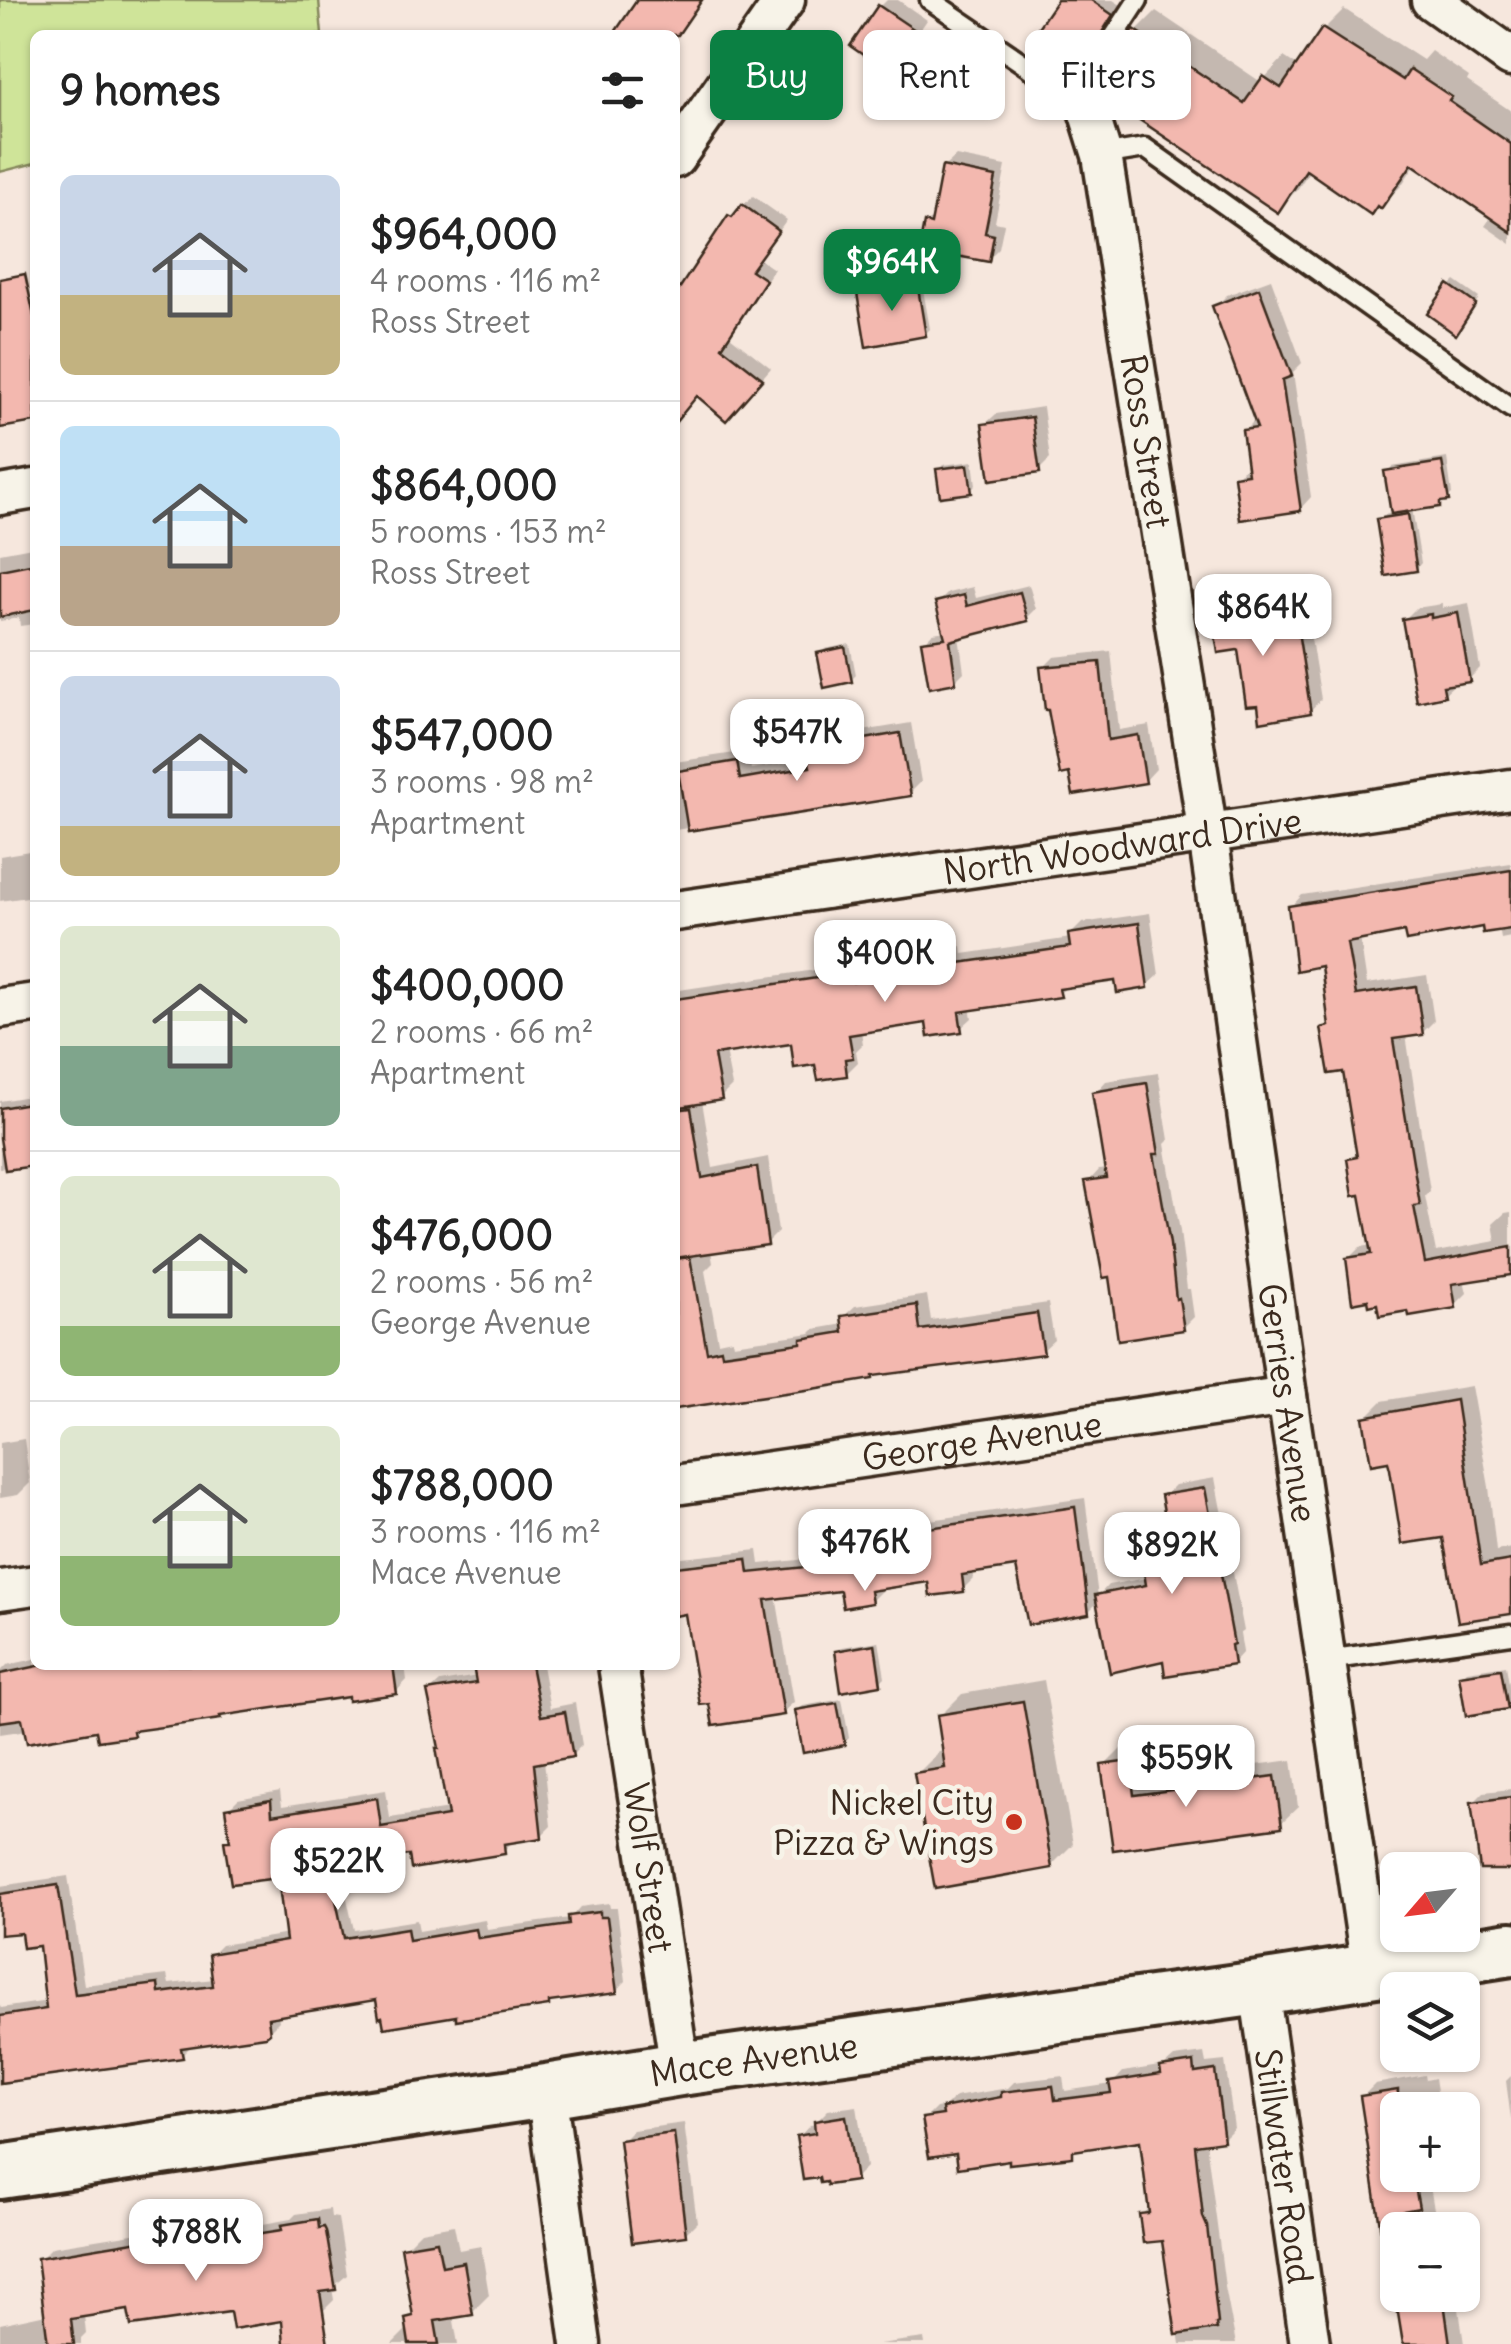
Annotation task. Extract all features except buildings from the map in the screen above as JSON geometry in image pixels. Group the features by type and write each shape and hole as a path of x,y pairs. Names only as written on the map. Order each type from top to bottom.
{"main road":[{"name":"Mace Avenue","path":"0,2172 680,2068 1511,1949"}],"street":[{"path":"680,151 785,0"},
{"path":"1431,0 1511,57"},
{"name":"Ross Street","path":"1091,120 1102,155 1208,835"},
{"path":"0,495 30,490"},
{"name":"North Woodward Drive","path":"680,910 1511,789"},
{"name":"Gerries Avenue","path":"1208,835 1371,1969"},
{"path":"0,1008 30,1004"},
{"name":"George Avenue","path":"680,1483 1287,1396"},
{"path":"0,1590 30,1586"},
{"name":"Wolf Street","path":"619,1670 680,2068"},
{"name":"Stillwater Road","path":"1259,1988 1310,2344"},
{"path":"546,2091 581,2344"}],"lane":[{"path":"930,0 1025,65"},
{"path":"1118,30 1138,0"},
{"path":"1102,155 1144,148 1511,408"},
{"path":"1327,1660 1511,1634"}],"green space":[{"path":"0,0 319,0 322,30 30,30 30,164 0,172"}],"place":[{"name":"Nickel City Pizza & Wings","path":"1014,1822"}]}
